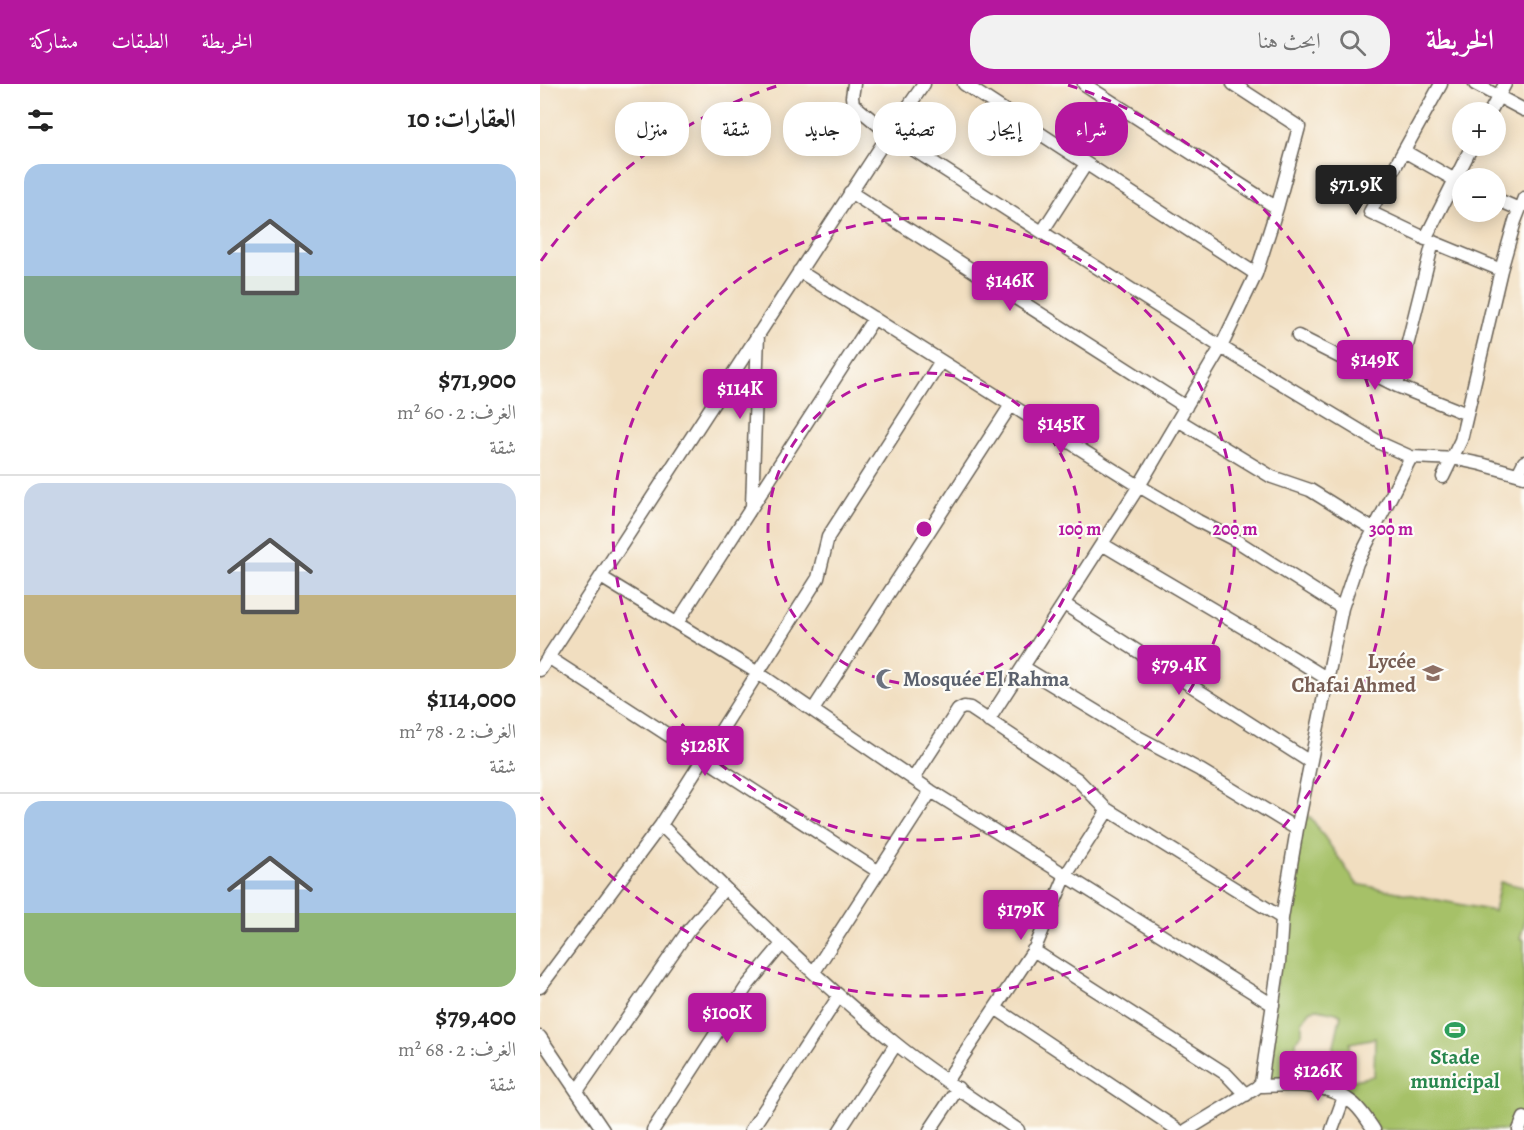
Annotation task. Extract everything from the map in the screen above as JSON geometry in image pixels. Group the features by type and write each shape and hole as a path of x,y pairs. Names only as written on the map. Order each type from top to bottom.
{"street":[{"path":"854,84 853,104 873,121"},
{"path":"911,102 924,84"},
{"path":"964,84 1256,274"},
{"path":"1084,84 1277,208"},
{"path":"988,721 1102,544 1186,407 1221,347 1256,274 1299,127 1233,84"},
{"path":"1441,84 1370,212 1501,270"},
{"path":"1475,84 1524,110"},
{"path":"1496,102 1505,84"},
{"path":"1404,151 1452,179"},
{"path":"540,670 874,156"},
{"path":"923,156 1221,347 1382,444 1411,457 1480,464 1521,475 1524,462"},
{"path":"1042,232 1086,164"},
{"path":"850,192 1186,407"},
{"path":"1397,386 1429,240 1452,194"},
{"path":"1443,477 1461,440 1501,270 1522,204 1506,201"},
{"path":"799,271 1138,486 1237,541 1342,608"},
{"path":"677,623 874,318"},
{"path":"752,508 759,333"},
{"path":"1298,336 1397,386 1467,414"},
{"path":"540,987 661,825 818,578 828,537 941,361"},
{"path":"813,710 1011,405"},
{"path":"1178,420 1272,477 1310,490 1373,529"},
{"path":"1187,1130 1246,1095 1261,1083 1273,1005 1282,918 1297,829 1342,608 1357,563 1411,457"},
{"path":"1102,544 1258,635 1326,678"},
{"path":"601,577 758,673 932,791 1273,1005"},
{"path":"1064,604 1310,762"},
{"path":"548,657 879,872"},
{"path":"1023,667 1297,829"},
{"path":"914,779 958,710 964,706 970,708 1077,779 1108,810 1282,918"},
{"path":"814,972 932,791"},
{"path":"947,1080 1033,950 1066,875 1108,810"},
{"path":"661,825 782,944 839,996 896,1044 1018,1130"},
{"path":"577,1091 688,931 725,888"},
{"path":"653,1130 747,986 782,944"},
{"path":"1033,950 1226,1074 1246,1095"},
{"path":"751,1130 839,996"},
{"path":"995,1008 1178,1130"},
{"path":"540,1037 544,1052 577,1091 593,1125 603,1130"},
{"path":"840,1130 896,1044"},
{"path":"1259,1086 1315,1086 1344,1097 1355,1105 1374,1130"},
{"path":"930,1130 958,1088"},
{"path":"1332,1130 1344,1097"},
{"path":"1519,1130 1524,1118"}],"green space":[{"path":"1301,812 1312,819 1357,884 1494,911 1500,882 1524,887 1524,926 1520,938 1524,940 1524,1118 1519,1130 1374,1130 1346,1098 1261,1083","holes":["1318,1009 1341,1014 1331,1059 1311,1071 1296,1059 1296,1041 1302,1033 1302,1021 1311,1010","1375,1038 1374,1076 1349,1081 1350,1043"]}],"place":[{"name":"Lycée Chafai Ahmed","path":"1433,673"},
{"name":"Mosquée El Rahma","path":"886,679"},
{"name":"Stade municipal","path":"1455,1030"}]}
